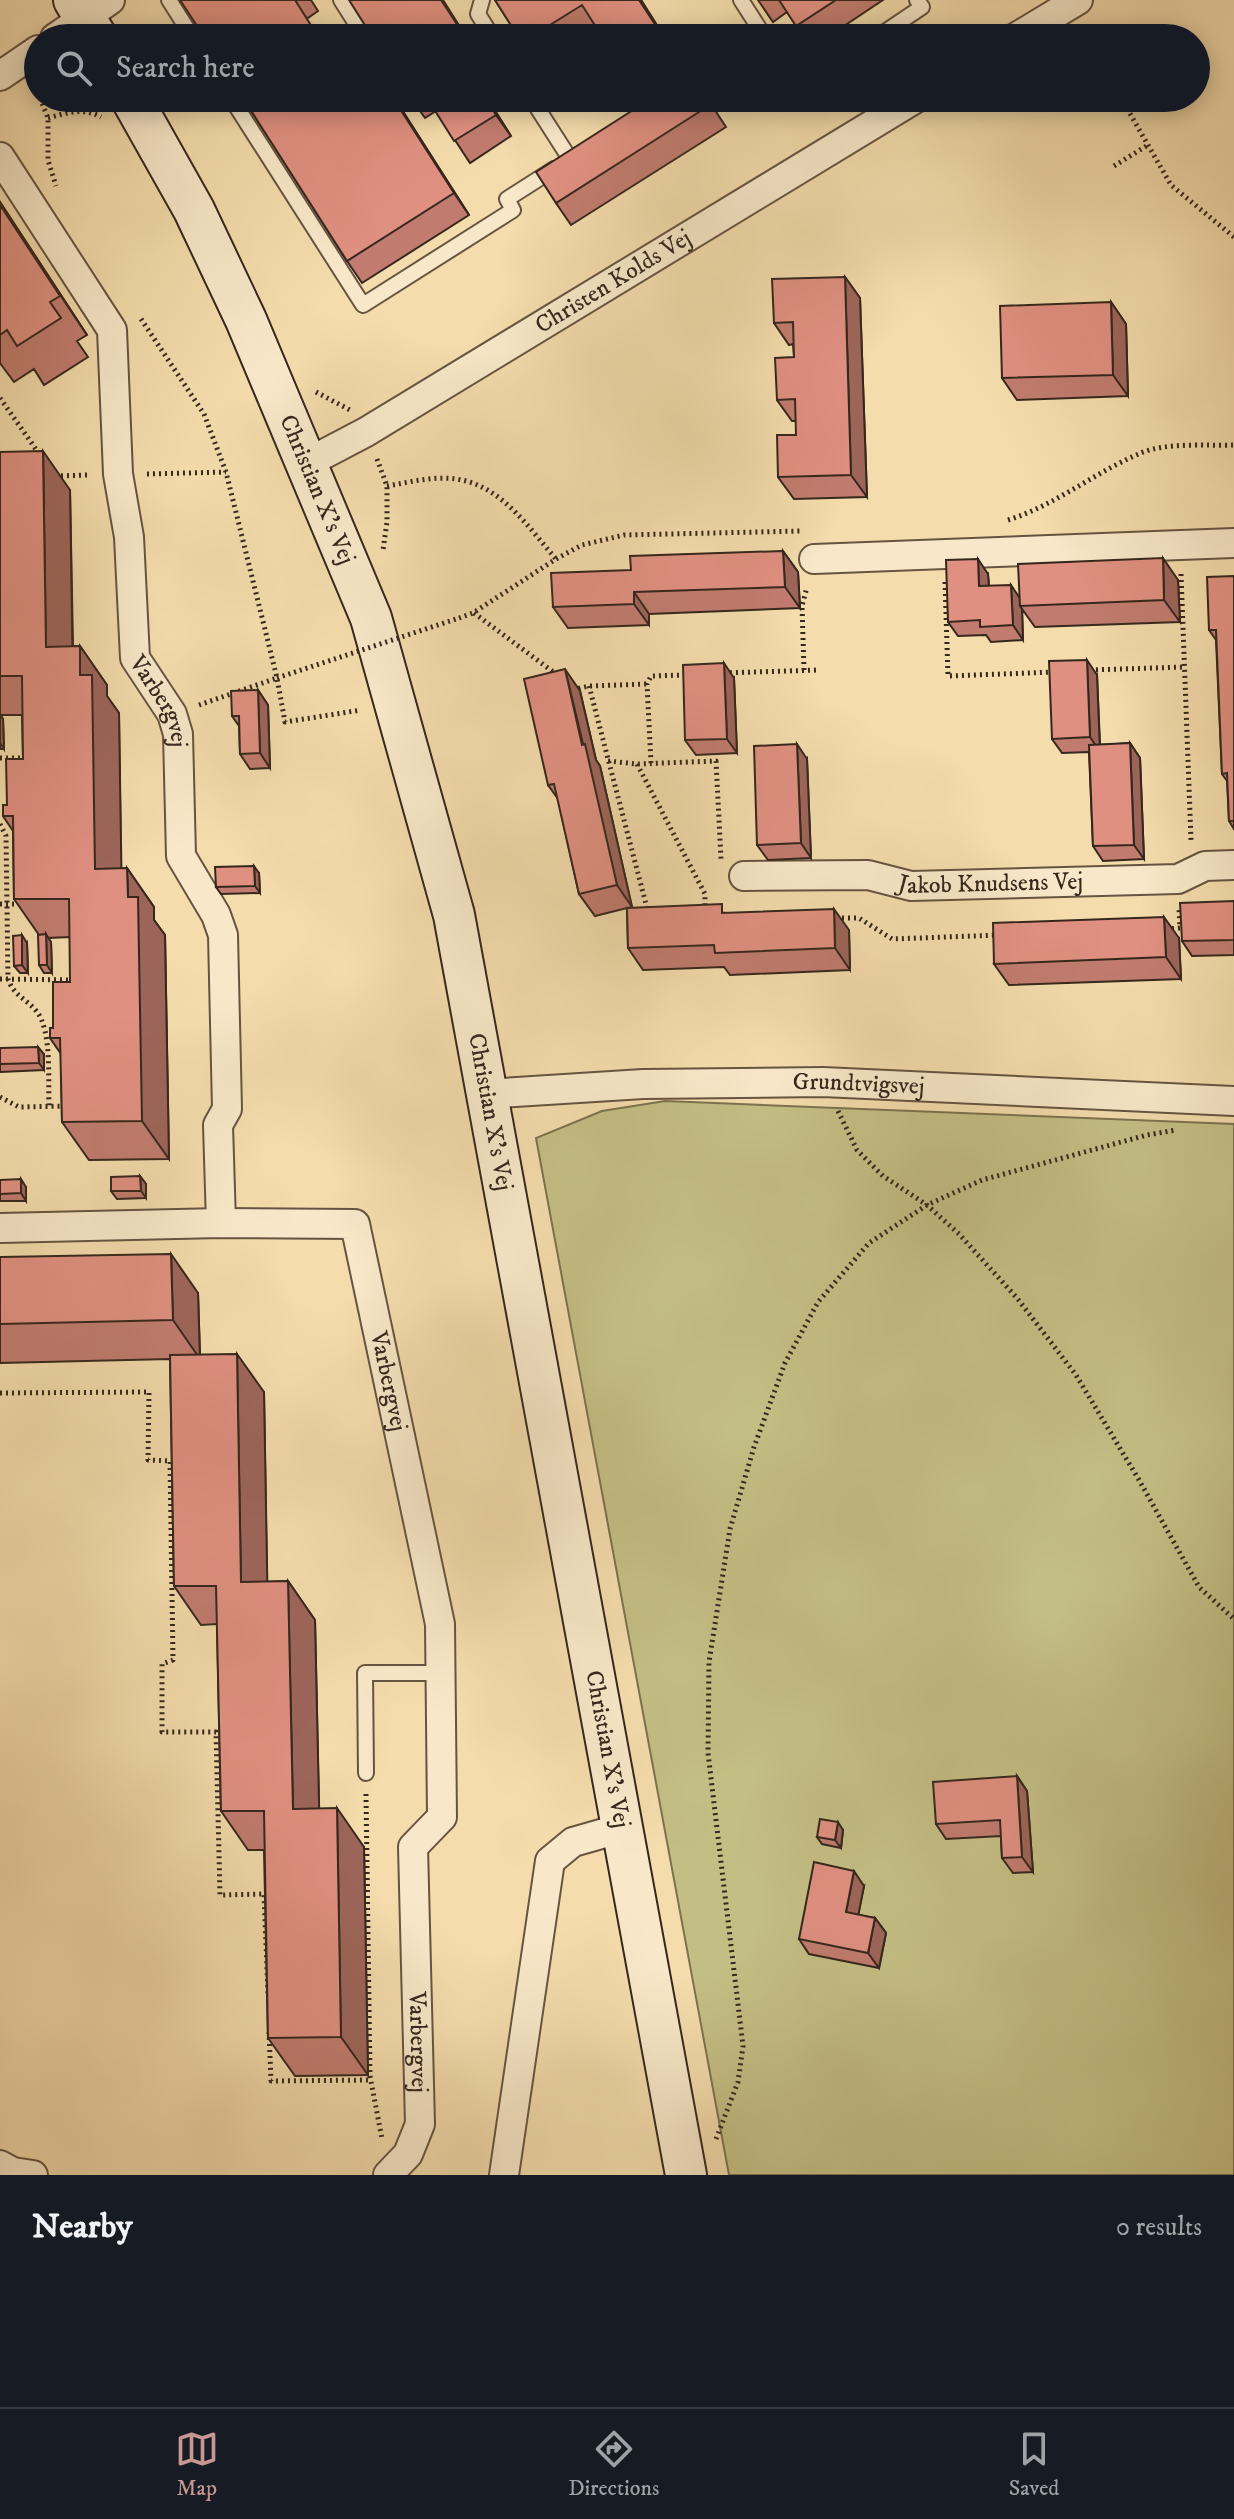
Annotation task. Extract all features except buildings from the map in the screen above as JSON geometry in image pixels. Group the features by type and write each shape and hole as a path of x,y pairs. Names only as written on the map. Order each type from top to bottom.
{"street":[{"path":"1038,24 1078,0"},
{"path":"0,76 24,60"},
{"name":"Christian X's Vej","path":"121,112 194,210 246,320 307,463 371,618 454,915 685,2170"},
{"name":"Christen Kolds Vej","path":"307,463 366,432 893,112"},
{"name":"Varbergvej","path":"0,157 112,330 118,474 129,537 135,658 172,714 178,734 181,856 216,915 223,935 227,1109 218,1125 221,1223"},
{"path":"814,559 1234,543"},
{"name":"Jakob Knudsens Vej","path":"744,876 868,875 911,886 1178,879 1205,866 1234,865"},
{"name":"Grundtvigsvej","path":"485,1094 643,1084 823,1082 1234,1101"},
{"name":"Varbergvej","path":"0,1228 221,1223 355,1224 440,1624 442,1673 442,1817 413,1847 420,2124 408,2154 388,2175"},
{"path":"504,2175 550,1861 573,1842 622,1828"},
{"path":"0,2165 13,2172 33,2175"}],"lane":[{"path":"169,0 184,24"},
{"path":"341,0 356,24"},
{"path":"482,0 478,14 484,24"},
{"path":"741,0 756,24"},
{"path":"897,24 922,7 917,0"},
{"path":"240,112 363,305 513,210 507,199 576,155 542,112"},
{"path":"366,1773 365,1673 442,1673"}],"path":[{"path":"46,112 48,160 59,197"},
{"path":"48,118 68,112"},
{"path":"1129,112 1171,185 1234,237"},
{"path":"1114,166 1148,145"},
{"path":"136,312 204,414 226,472 285,722 370,709"},
{"path":"993,521 1008,520 1034,511 1144,452 1175,447 1234,445"},
{"path":"387,486 426,479 456,479 485,488 513,509 556,559"},
{"path":"172,714 473,613 582,545 624,535 812,530"},
{"path":"1180,545 1191,850 1205,866"},
{"path":"943,553 948,676 1058,672"},
{"path":"804,670 802,606 814,559"},
{"path":"473,613 576,689 647,684"},
{"path":"349,652 354,666"},
{"path":"1090,670 1184,667"},
{"path":"712,674 818,670"},
{"path":"651,763 647,684 651,676 697,674"},
{"path":"589,686 647,908 661,907"},
{"path":"0,758 31,758"},
{"path":"637,764 705,894 705,905"},
{"path":"0,824 3,835 8,979 23,1001 37,1012 45,1028 49,1106"},
{"path":"3,835 18,836"},
{"path":"3,904 30,904"},
{"path":"691,906 715,905"},
{"path":"1179,909 1193,908"},
{"path":"0,979 73,980 73,996"},
{"path":"823,1082 857,1150 883,1176 927,1205 959,1234 1017,1298 1076,1375 1199,1587 1234,1619"},
{"path":"0,1097 19,1107 72,1106"},
{"path":"685,2170 714,2144 738,2082 743,2046 708,1753 709,1662 730,1529 754,1447 785,1363 818,1302 869,1243 927,1205 982,1180 1147,1135 1177,1130"},
{"path":"0,1393 149,1392 148,1460 170,1461 173,1660 162,1664 162,1732 216,1732 220,1895 264,1894 268,2003"},
{"path":"366,1773 371,2080 388,2175"},
{"path":"268,2019 271,2081 371,2080"}],"shaded area":[{"path":"665,1101 1234,1124 1234,2175 729,2175 536,1138 602,1111"}]}
